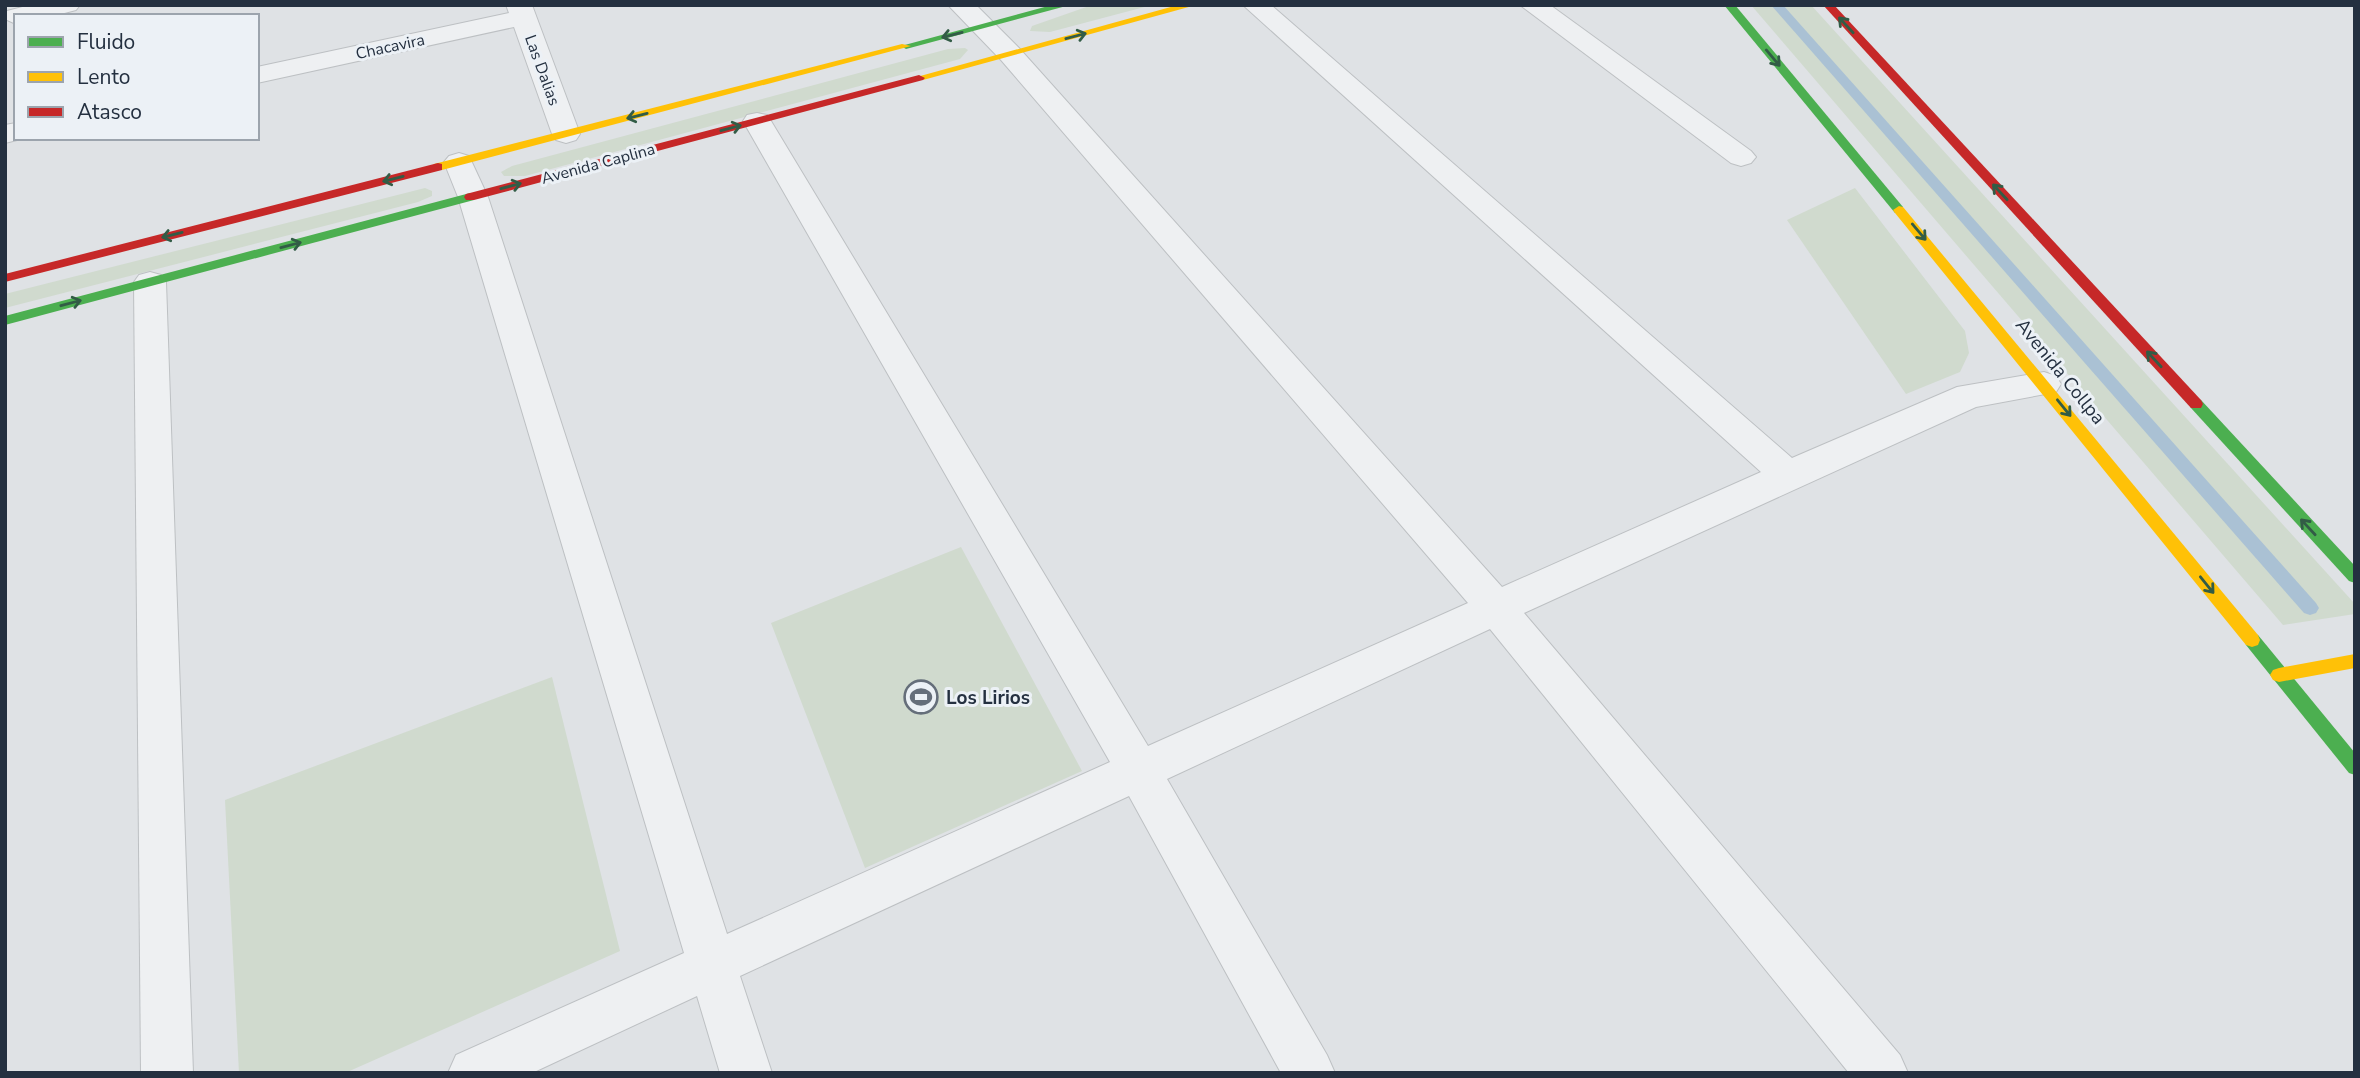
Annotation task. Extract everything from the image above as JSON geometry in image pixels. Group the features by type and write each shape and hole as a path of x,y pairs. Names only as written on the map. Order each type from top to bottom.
{"main road":[{"name":"Avenida Caplina","path":"5,321 150,282 466,179 566,134 1065,5"},
{"name":"Avenida Caplina","path":"5,278 466,179 757,121 1191,5"},
{"name":"Avenida Collpa","path":"1729,5 2045,384 2355,767"},
{"path":"1828,5 2355,577"},
{"path":"2279,674 2355,662"}],"street":[{"path":"25,14 67,5"},
{"path":"961,5 1010,54 1496,608 1882,1073"},
{"path":"1256,5 1788,475"},
{"path":"1534,5 1741,157"},
{"name":"Chacavira","path":"259,75 521,11"},
{"name":"Las Dalias","path":"521,11 566,134"},
{"path":"757,121 1139,771 1309,1073"},
{"path":"466,179 746,1073"},
{"path":"150,282 167,1073"},
{"path":"474,1073 1788,475 1969,396 2045,384"}],"shaded area":[{"path":"1092,5 1152,5 1050,32 1030,31 1032,26"},
{"path":"1751,5 1811,5 2355,604 2355,614 2283,625"},
{"path":"948,49 968,50 960,59 525,176 504,176 501,172 512,166"},
{"path":"425,188 432,191 432,196 418,202 5,308 5,294"},
{"path":"1855,188 1965,331 1969,353 1960,372 1906,394 1787,220"},
{"name":"Los Lirios","path":"961,547 1082,771 865,868 771,623"},
{"path":"552,677 620,951 345,1073 239,1073 225,800"}],"waterway":[{"path":"1777,5 2310,608"}],"traffic: fast":[{"path":"906,46 1065,5"},
{"path":"1729,5 1899,210"},
{"path":"5,321 470,197"},
{"path":"2196,404 2355,577"},
{"path":"2252,640 2355,767"}],"traffic: slow":[{"path":"919,78 1191,5"},
{"path":"438,167 906,46"},
{"path":"1899,210 2252,640"},
{"path":"2279,675 2355,661"}],"traffic: jam":[{"path":"1828,5 2196,404"},
{"path":"470,197 919,78"},
{"path":"5,278 438,167"}],"place":[{"name":"Los Lirios","path":"921,697"}]}
